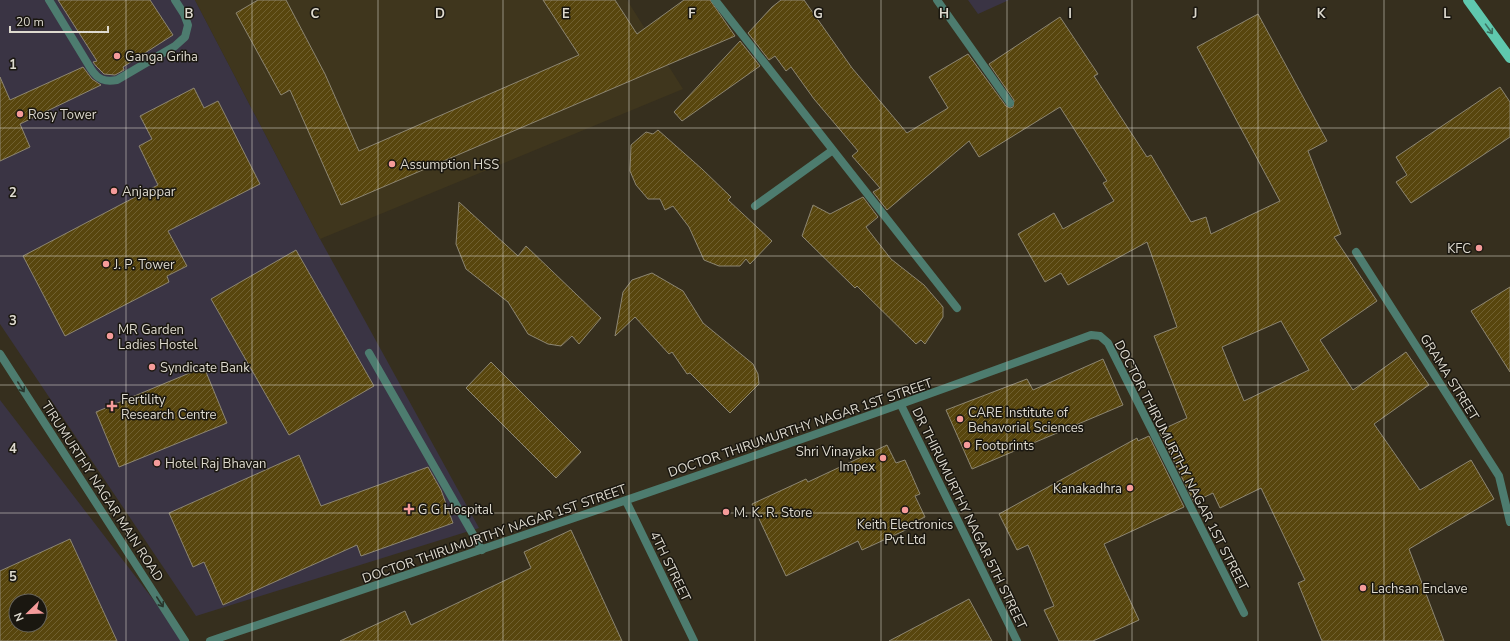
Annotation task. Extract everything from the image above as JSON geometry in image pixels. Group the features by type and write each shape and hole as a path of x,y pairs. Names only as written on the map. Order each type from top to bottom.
{"main road":[{"path":"1468,0 1510,58"}],"street":[{"path":"49,0 96,77 108,82 117,80 175,46 185,37 188,25 176,0"},
{"path":"715,0 957,308"},
{"path":"937,0 1010,103"},
{"path":"755,206 833,150"},
{"name":"GRAMA STREET","path":"1356,252 1499,476 1510,522"},
{"name":"DOCTOR THIRUMURTHY NAGAR 1ST STREET","path":"210,641 626,501 901,405 1091,335 1100,336 1108,343 1244,612"},
{"path":"369,353 482,550"},
{"name":"TIRUMURTHY NAGAR MAIN ROAD","path":"0,354 185,641"},
{"name":"DR THIRUMURTHY NAGAR 5TH STREET","path":"901,405 1017,641"},
{"name":"4TH STREET","path":"626,501 694,641"}],"shaded area":[{"path":"0,0 195,0 320,239 479,528 196,616 0,324"},
{"name":"Assumption HSS","path":"195,0 627,0 683,89 320,239"},
{"path":"968,0 1009,0 978,14"},
{"path":"0,400 185,641 0,641"}],"building":[{"name":"Ganga Griha","path":"58,0 150,0 173,35 123,67 124,70 115,75 104,74 93,62 97,61"},
{"path":"258,0 286,0 325,74 359,151 579,55 543,0 615,0 637,34 684,0 710,0 735,36 341,205 290,90 281,95 236,13"},
{"path":"781,0 804,0 852,68 907,133 948,108 929,77 968,54 1006,106 1010,108 1013,107 1014,100 989,64 1060,17 1098,74 1094,76 1147,157 1151,155 1191,222 1206,217 1211,234 1280,201 1197,47 1258,14 1327,141 1308,151 1341,234 1334,237 1377,301 1320,340 1353,390 1406,352 1429,385 1374,424 1420,490 1471,460 1494,499 1409,549 1444,641 1322,641 1298,583 1305,580 1261,488 1220,508 1213,493 1194,502 1159,431 1187,418 1154,336 1177,327 1147,242 1068,285 1061,273 1045,282 1018,234 1054,213 1063,229 1114,201 1103,183 1107,181 1060,107 979,157 969,141 887,210 873,192 880,188 852,156 858,151 814,99 791,67 786,71 775,56 769,60 748,33 772,7","holes":["1281,321 1309,370 1244,401 1222,347"]},
{"path":"740,41 760,66 682,121 674,112"},
{"name":"Rosy Tower","path":"83,67 92,79 101,85 20,124 30,147 0,161 0,77 10,100"},
{"path":"1500,87 1510,102 1510,137 1411,203 1396,182 1407,175 1396,157"},
{"path":"194,88 204,108 218,101 260,184 168,231 187,266 167,276 169,282 65,336 23,256 158,185 139,146 152,139 140,116"},
{"path":"658,130 731,197 728,200 772,241 750,264 746,259 740,266 719,266 704,260 689,227 673,206 665,210 660,199 648,199 636,185 630,171 631,145 646,132 653,134"},
{"path":"863,197 878,217 866,227 891,259 924,285 943,307 943,317 925,344 921,340 916,344 857,286 855,288 802,236 813,205 830,214"},
{"path":"459,202 518,256 526,246 601,318 579,344 572,336 561,346 548,344 528,334 508,302 466,269 456,244"},
{"path":"296,250 374,386 289,435 211,299"},
{"path":"652,273 683,291 703,323 753,364 758,374 759,384 730,413 690,373 687,374 672,352 669,354 635,317 615,336 623,292 632,280"},
{"path":"1510,287 1510,372 1471,311"},
{"path":"1103,359 1123,405 972,469 946,410 1027,379 1033,390"},
{"path":"491,362 581,452 556,478 466,388"},
{"path":"204,367 227,423 119,467 96,412"},
{"path":"1149,436 1184,507 1104,544 1139,620 1093,641 1059,641 1044,610 1054,606 1028,545 1017,550 999,514 1137,438 1138,441"},
{"path":"887,445 896,463 905,460 920,494 915,496 925,517 906,526 908,529 862,550 858,541 786,576 752,504 806,479 808,482"},
{"path":"299,455 321,506 428,467 441,490 453,523 361,556 357,545 223,605 204,562 193,567 169,513"},
{"path":"571,530 622,641 340,641 405,611 411,625 531,568 524,552"},
{"path":"70,539 117,641 0,641 0,571"},
{"path":"969,599 992,641 889,641"}],"place":[{"name":"Ganga Griha","path":"117,56"},
{"name":"Rosy Tower","path":"20,114"},
{"name":"Assumption HSS","path":"392,164"},
{"name":"Anjappar","path":"114,191"},
{"name":"KFC","path":"1479,248"},
{"name":"J. P. Tower","path":"106,264"},
{"name":"MR Garden Ladies Hostel","path":"110,336"},
{"name":"Syndicate Bank","path":"152,367"},
{"name":"Fertility Research Centre","path":"112,406"},
{"name":"CARE Institute of Behavorial Sciences","path":"960,419"},
{"name":"Footprints","path":"967,445"},
{"name":"Shri Vinayaka Impex","path":"883,458"},
{"name":"Hotel Raj Bhavan","path":"157,463"},
{"name":"Kanakadhra","path":"1130,488"},
{"name":"G G Hospital","path":"409,509"},
{"name":"Keith Electronics Pvt Ltd","path":"905,510"},
{"name":"M. K. R. Store","path":"726,512"},
{"name":"Lachsan Enclave","path":"1363,588"}]}
